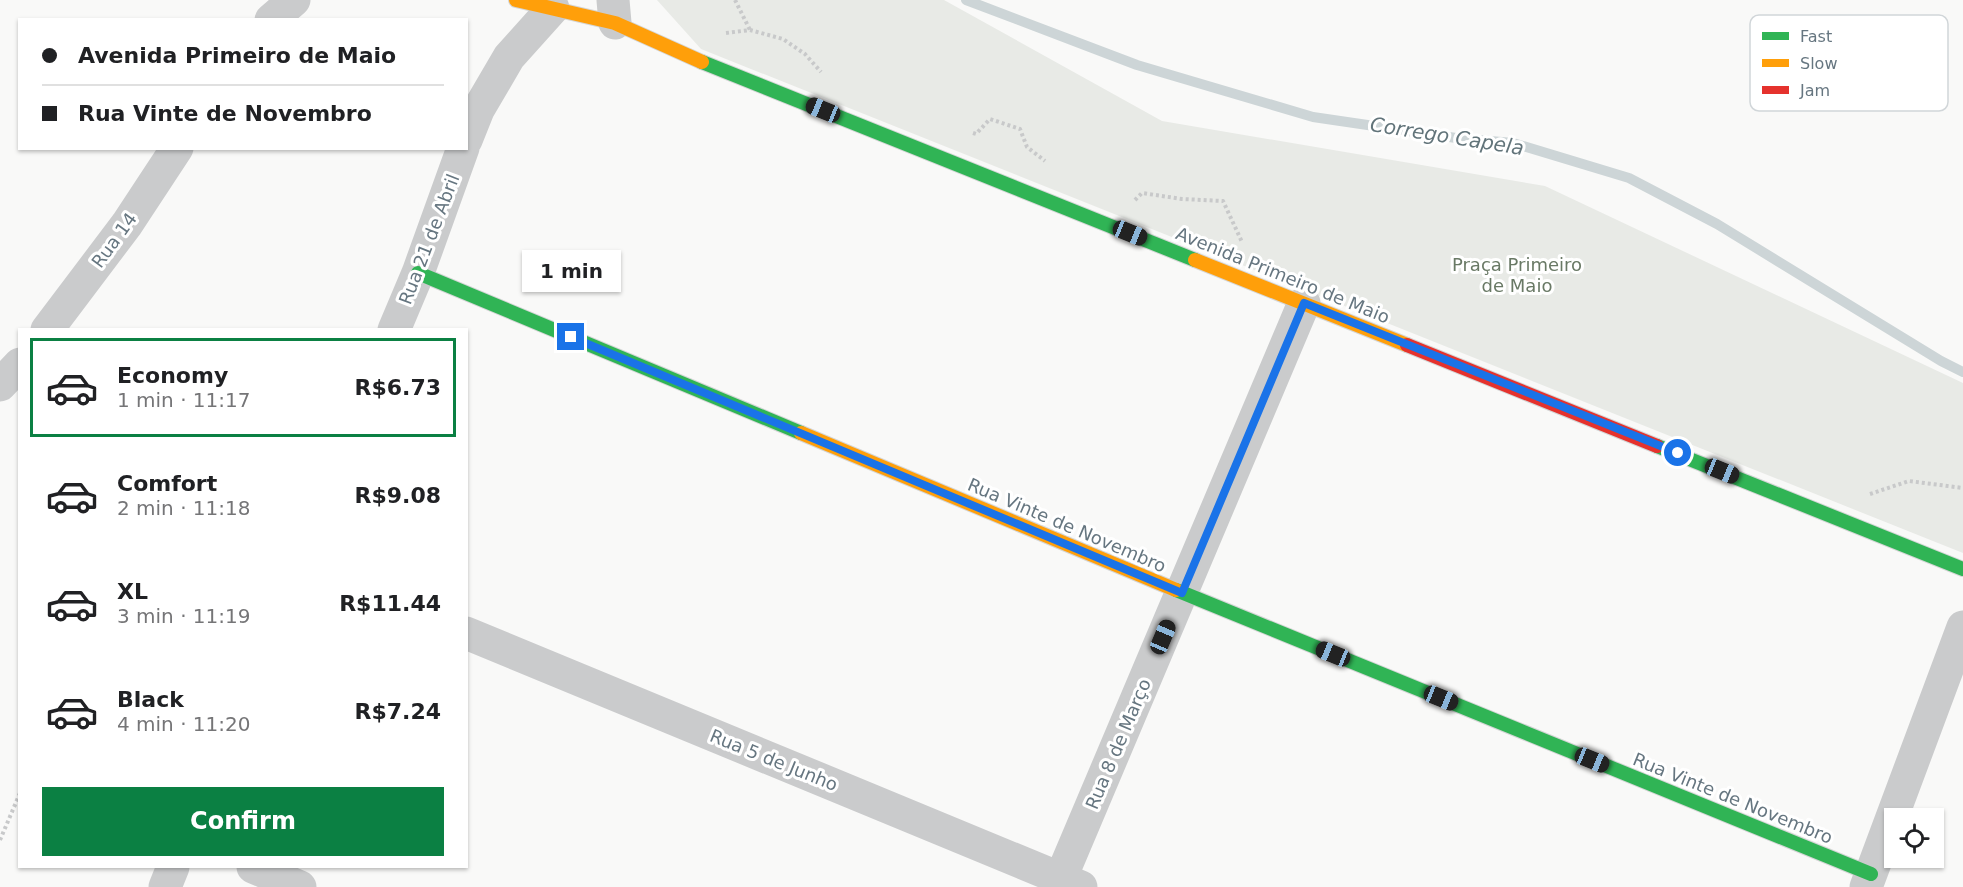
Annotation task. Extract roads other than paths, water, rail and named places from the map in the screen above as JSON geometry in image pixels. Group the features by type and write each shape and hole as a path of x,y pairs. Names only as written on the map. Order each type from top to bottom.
{"street":[{"path":"273,18 294,0"},
{"path":"468,135 478,110 509,57 553,8 516,0"},
{"name":"Avenida Primeiro de Maio","path":"553,8 614,12 692,58 1963,568"},
{"name":"Rua 14","path":"49,328 127,224 176,150"},
{"name":"Rua 21 de Abril","path":"395,328 418,273 463,150"},
{"name":"Rua Vinte de Novembro","path":"418,273 1869,880"},
{"name":"Rua 8 de Março","path":"1066,884 1182,593 1304,303"},
{"path":"0,385 18,366"},
{"path":"1869,880 1963,627"},
{"name":"Rua 5 de Junho","path":"468,634 1066,884"},
{"path":"165,887 173,868"},
{"path":"255,868 300,887"}],"waterway":[{"name":"Corrego Capela","path":"966,0 1137,65 1313,117 1456,138 1513,143 1629,178 1717,224 1941,361 1963,372"}],"park label":[{"name":"Praça Primeiro de Maio","path":"1517,274"}]}
